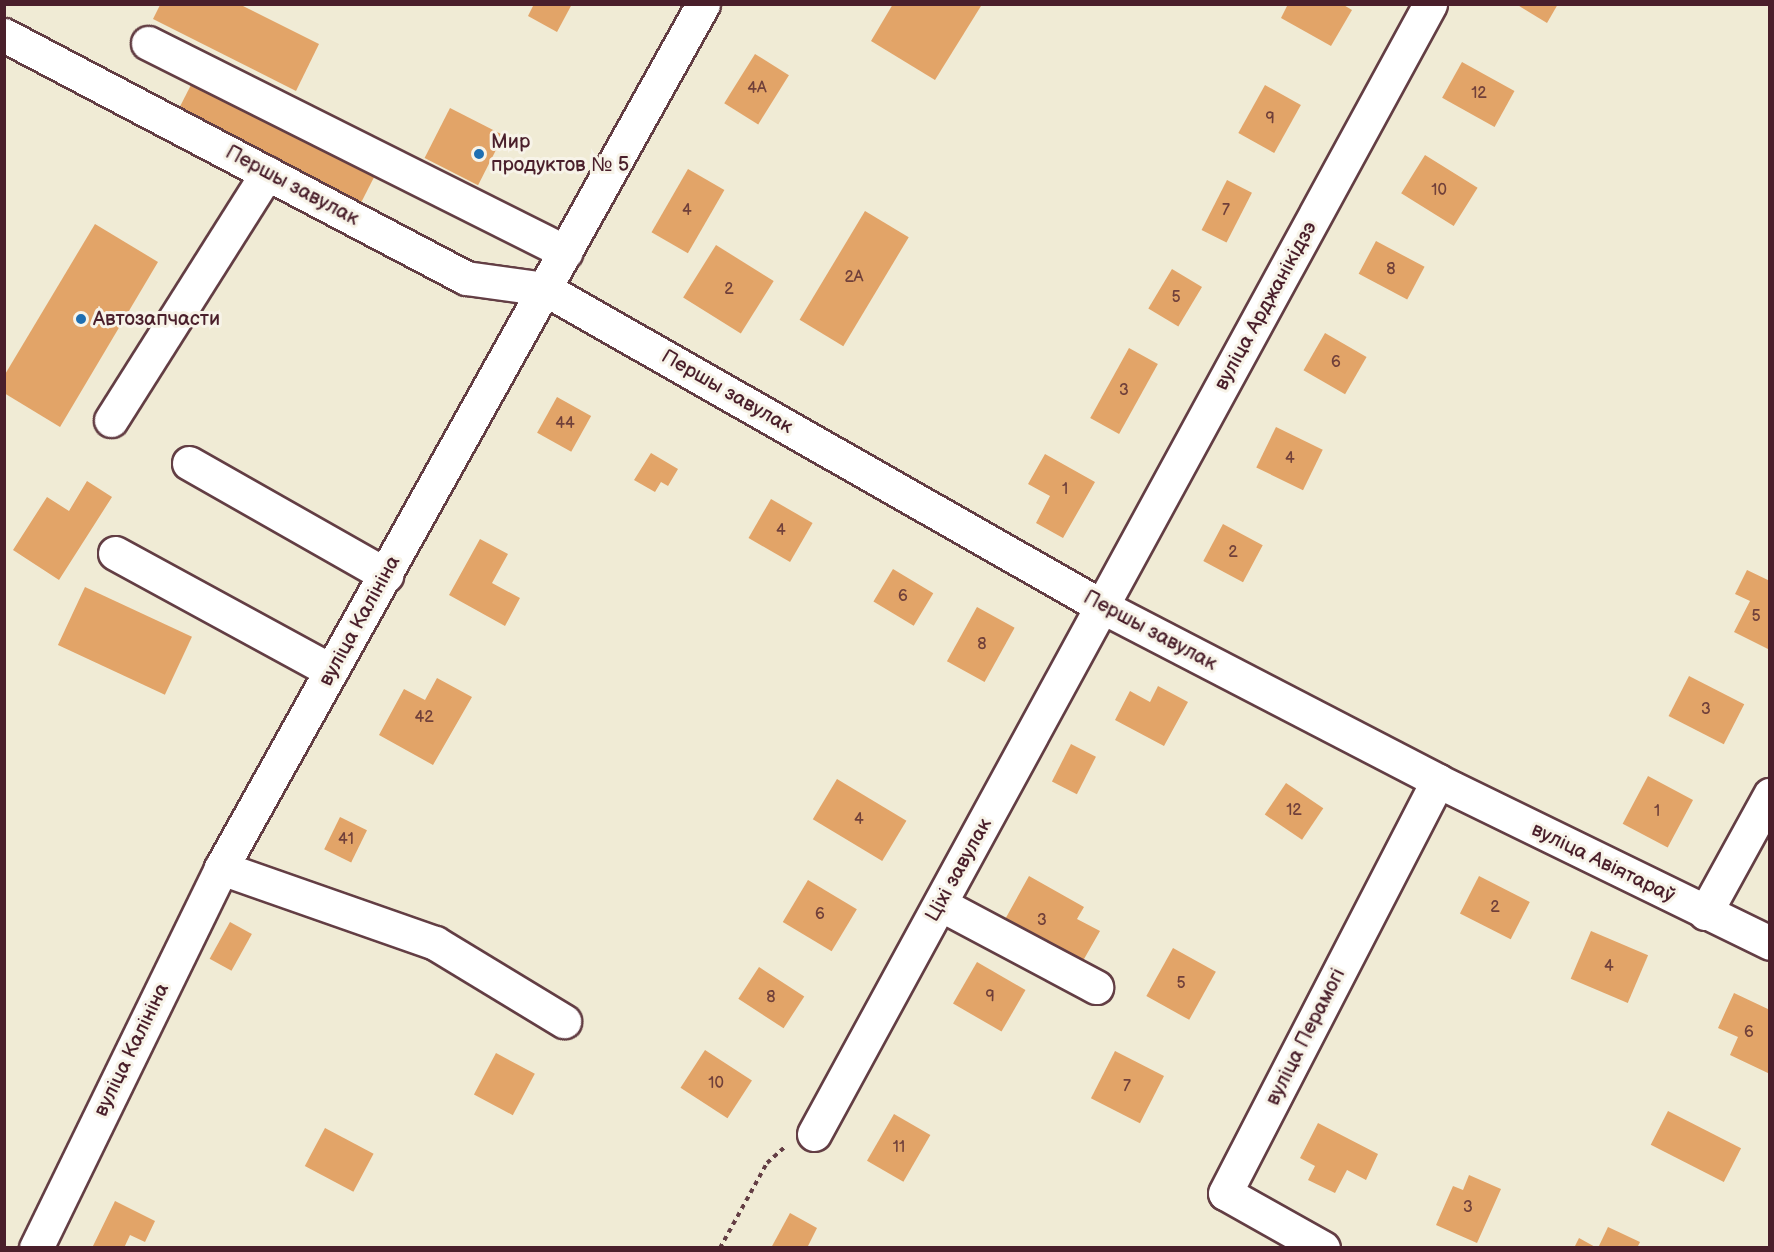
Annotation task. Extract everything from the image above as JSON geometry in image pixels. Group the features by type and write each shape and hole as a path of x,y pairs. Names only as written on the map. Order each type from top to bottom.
{"street":[{"name":"вуліца Калініна","path":"36,1248 221,868 703,4"},
{"name":"вуліца Арджанікідзэ","path":"1103,607 1430,4"},
{"name":"Першы завулак","path":"4,35 466,278 545,289 1103,607 1438,781"},
{"path":"148,43 566,252"},
{"path":"111,420 267,173"},
{"path":"189,462 386,575"},
{"path":"115,553 331,671"},
{"name":"Ціхі завулак","path":"814,1134 1103,607"},
{"name":"вуліца Авіятараў","path":"1438,781 1770,943"},
{"name":"вуліца Перамогі","path":"1323,1248 1226,1193 1438,781"},
{"path":"1705,913 1770,795"},
{"path":"221,868 435,944 564,1021"},
{"path":"940,904 1096,987"}],"path":[{"path":"720,1248 767,1163 792,1142 814,1134"}],"building":[{"path":"534,4 572,4 557,32 528,16"},
{"path":"893,4 979,4 981,6 935,80 871,41"},
{"path":"1288,4 1342,4 1352,10 1331,46 1281,18"},
{"path":"1516,4 1558,4 1547,23"},
{"path":"160,5 241,5 319,44 296,91 153,19"},
{"path":"755,54 789,75 758,124 724,103"},
{"path":"1462,62 1514,91 1495,127 1442,98"},
{"path":"193,81 376,174 361,203 178,110"},
{"path":"1265,85 1301,105 1274,153 1238,133"},
{"path":"450,108 503,135 478,185 425,158"},
{"path":"1425,155 1478,188 1454,226 1401,193"},
{"path":"688,169 724,190 688,253 652,232"},
{"path":"1227,180 1252,193 1227,243 1202,230"},
{"path":"865,211 909,237 843,346 800,320"},
{"name":"Автозапчасти","path":"95,224 158,262 60,427 4,393 4,376"},
{"path":"1376,241 1425,267 1407,299 1359,274"},
{"path":"716,245 774,281 741,334 683,298"},
{"path":"1172,269 1202,287 1178,326 1148,308"},
{"path":"1325,333 1367,357 1345,394 1304,370"},
{"path":"1129,348 1158,364 1119,434 1090,418"},
{"path":"557,397 591,416 571,452 537,433"},
{"path":"1276,427 1323,450 1303,490 1256,467"},
{"path":"651,453 678,469 668,486 661,482 655,492 634,480"},
{"path":"1045,454 1095,482 1063,538 1036,523 1050,496 1028,484"},
{"path":"87,481 112,497 59,580 13,550 47,497 69,511"},
{"path":"771,499 813,523 790,562 748,538"},
{"path":"1223,524 1263,545 1243,582 1203,561"},
{"path":"480,539 508,554 492,583 520,598 505,626 449,595"},
{"path":"893,569 933,593 914,626 873,602"},
{"path":"1747,570 1770,581 1770,650 1734,632 1750,601 1735,594"},
{"path":"85,587 192,637 165,695 58,645"},
{"path":"977,607 1015,628 985,682 947,661"},
{"path":"1689,676 1744,704 1724,744 1669,716"},
{"path":"437,678 472,697 433,765 379,735 404,689 425,700"},
{"path":"1158,686 1188,702 1164,746 1115,720 1130,691 1150,702"},
{"path":"1071,744 1096,757 1077,794 1052,781"},
{"path":"1648,776 1693,800 1668,848 1623,824"},
{"path":"837,779 906,821 882,861 813,819"},
{"path":"1286,783 1323,808 1302,840 1265,815"},
{"path":"340,817 367,830 351,863 324,849"},
{"path":"1029,876 1084,907 1077,919 1100,931 1080,966 1003,923"},
{"path":"1479,876 1530,902 1511,939 1460,913"},
{"path":"808,880 857,909 832,951 783,922"},
{"path":"230,922 252,934 232,971 210,959"},
{"path":"1591,931 1648,955 1628,1003 1571,979"},
{"path":"1173,948 1216,972 1189,1020 1146,996"},
{"path":"977,962 1025,990 1001,1032 953,1004"},
{"path":"759,967 804,996 784,1028 738,999"},
{"path":"1734,993 1770,1010 1770,1074 1730,1055 1738,1037 1718,1028"},
{"path":"705,1050 752,1080 727,1118 680,1088"},
{"path":"1115,1051 1164,1076 1140,1123 1091,1098"},
{"path":"496,1053 535,1074 513,1115 474,1094"},
{"path":"1668,1111 1741,1148 1724,1182 1651,1145"},
{"path":"894,1114 930,1135 903,1182 867,1161"},
{"path":"1318,1123 1378,1154 1366,1180 1347,1170 1335,1193 1308,1180 1315,1166 1300,1158"},
{"path":"325,1128 374,1154 353,1192 305,1166"},
{"path":"1469,1175 1501,1189 1477,1243 1436,1225 1453,1186 1463,1190"},
{"path":"115,1201 155,1221 145,1242 130,1235 124,1248 92,1248"},
{"path":"790,1213 817,1228 807,1248 771,1248"},
{"path":"1608,1227 1640,1242 1637,1248 1598,1248"},
{"path":"1579,1238 1597,1248 1574,1248"}],"place":[{"name":"Мир продуктов № 5","path":"479,154"},
{"name":"Автозапчасти","path":"81,319"}]}
